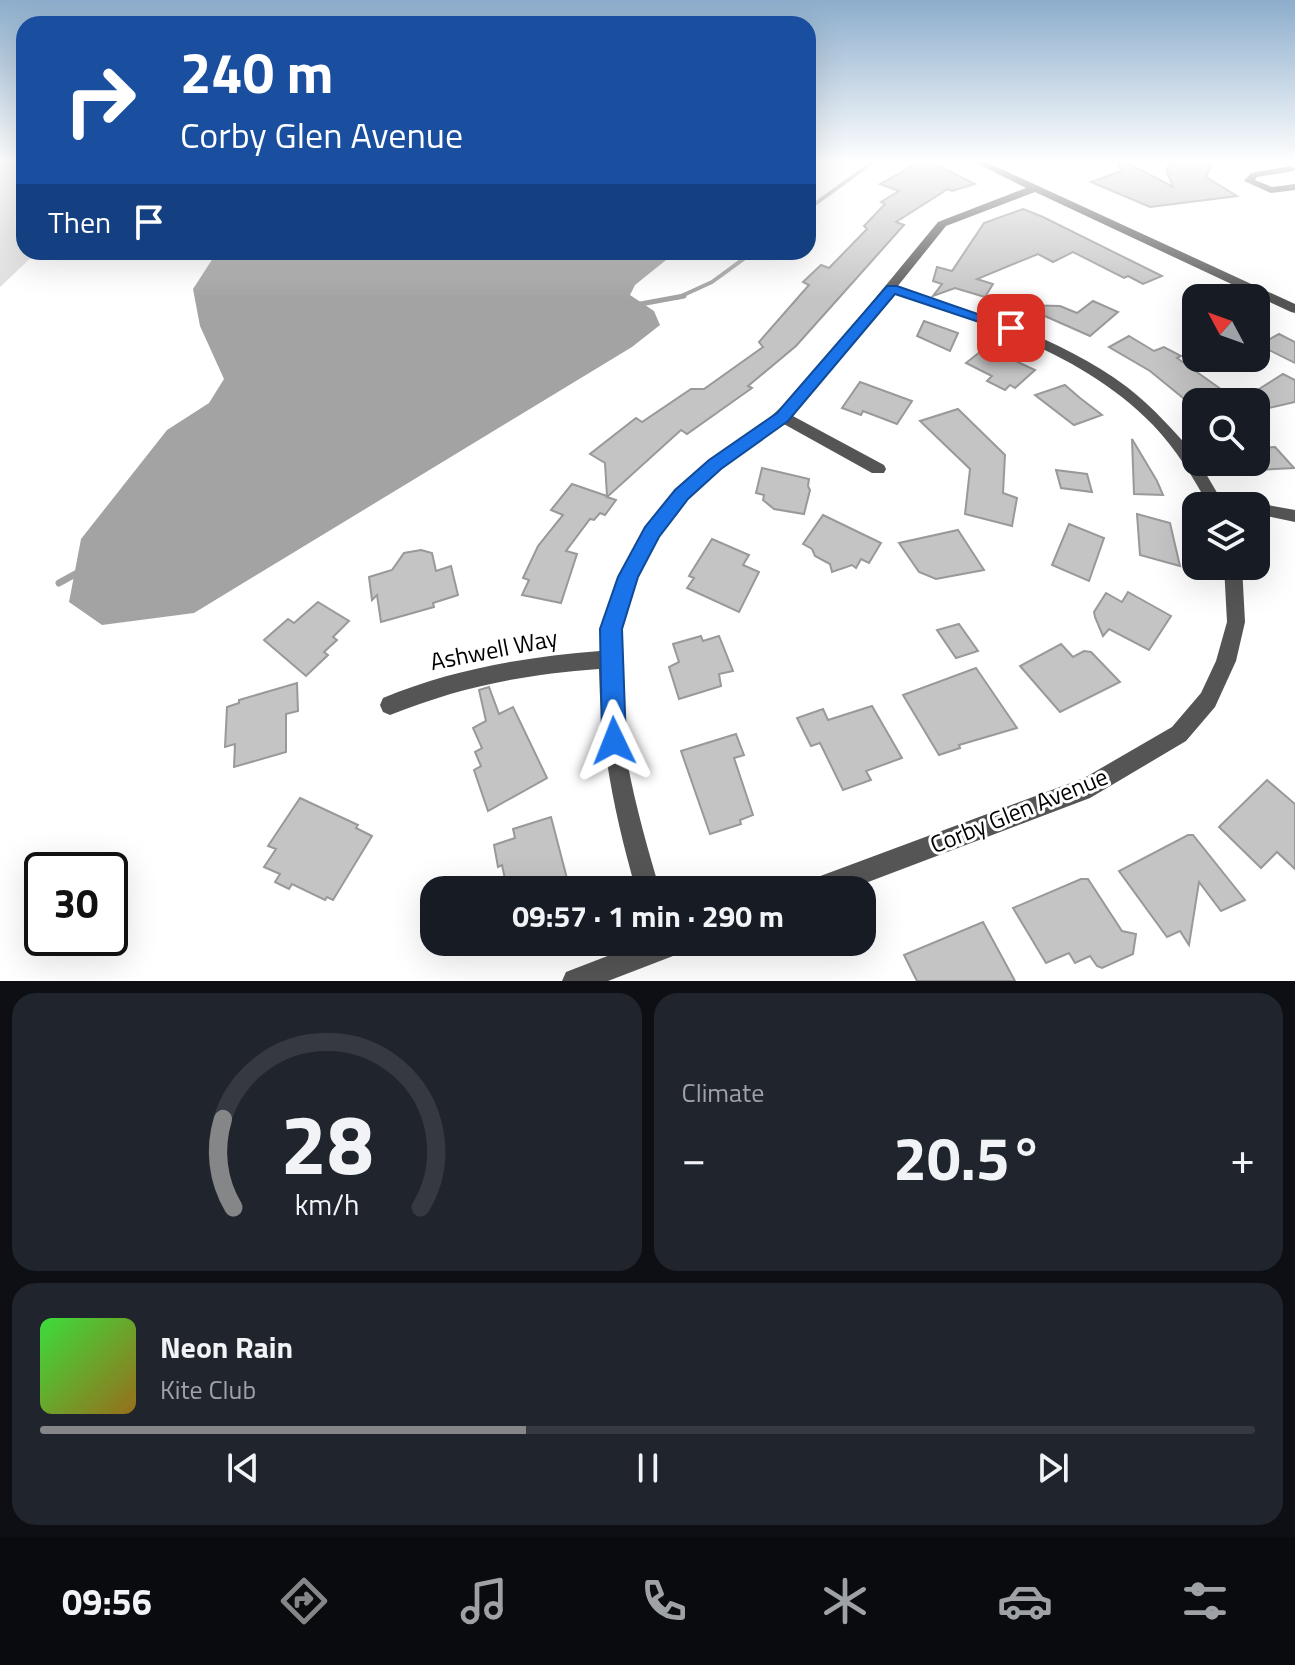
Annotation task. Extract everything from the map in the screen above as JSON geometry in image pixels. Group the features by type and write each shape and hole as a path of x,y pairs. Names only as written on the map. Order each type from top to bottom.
{"street":[{"path":"644,876 631,837 614,741 610,659 611,629 624,590 652,532 681,495 715,464 782,417 892,289 942,224 984,208"},
{"path":"1078,208 1295,309"},
{"path":"892,289 1011,328 1092,370 1129,396 1163,428 1191,462 1209,492"},
{"path":"782,417 878,469"},
{"path":"1270,511 1295,516"},
{"name":"Corby Glen Avenue","path":"852,876 1090,787 1179,734 1208,700 1226,661 1236,622 1234,580"},
{"name":"Ashwell Way","path":"390,705 417,692 501,672 556,662 610,659"},
{"path":"575,981 637,956"}],"shaded area":[{"path":"0,208 16,208 16,260 29,260 0,287"},
{"path":"212,260 666,260 635,285 630,295 654,311 660,325 632,347 194,613 102,625 69,602 81,539 167,430 209,403 224,379 200,326 193,289"}],"building":[{"path":"881,208 918,208 896,222 904,225 796,346 748,386 752,388 687,434 681,430 607,497 616,500 605,515 600,513 594,520 590,519 566,551 577,554 561,603 522,595 529,580 523,578 538,546 563,515 551,510 572,484 607,496 605,463 590,454 636,418 642,422 691,389 704,389 763,347 759,342 809,285 803,282 821,265 829,268 867,229 864,226"},
{"path":"1023,209 1162,276 1143,284 1128,276 1124,278 1073,252 1053,262 1038,254 977,279 993,284 985,297 955,288 933,296 942,284 933,281 937,267 952,271 984,223"},
{"path":"1093,301 1118,312 1090,336 1020,305 1060,306 1077,313"},
{"path":"924,321 958,333 950,351 917,336"},
{"path":"1279,334 1295,342 1295,363 1270,350 1270,339"},
{"path":"1129,336 1154,351 1164,347 1181,356 1177,358 1182,362 1182,372 1197,372 1219,388 1182,388 1182,397 1150,371 1109,347"},
{"path":"990,344 1008,353 1005,356 1035,370 1015,388 1010,385 1005,390 987,381 992,376 966,363"},
{"path":"1283,374 1295,380 1295,402 1270,408 1270,388 1261,388"},
{"path":"860,382 912,401 897,424 863,411 861,415 842,408"},
{"path":"1065,385 1102,415 1074,425 1035,395"},
{"path":"958,409 1005,455 1003,493 1017,498 1012,526 965,514 970,469 920,421"},
{"path":"1132,439 1157,481 1163,495 1134,494"},
{"path":"1270,447 1275,447 1294,468 1270,469"},
{"path":"762,468 809,479 810,490 804,514 774,509 763,500 764,495 756,493"},
{"path":"1056,470 1087,474 1092,492 1061,488"},
{"path":"1137,514 1170,523 1180,566 1140,555"},
{"path":"823,515 881,543 869,563 861,559 856,568 852,565 832,572 830,564 815,556 812,549 803,544"},
{"path":"1069,524 1104,538 1089,581 1052,565"},
{"path":"958,530 984,570 936,579 919,572 899,543"},
{"path":"712,539 749,555 743,565 759,572 739,612 687,588 694,578 689,576"},
{"path":"421,550 432,553 436,571 451,566 458,595 433,603 434,607 381,622 377,595 372,600 369,577 392,570 404,553"},
{"path":"1128,592 1171,616 1149,650 1109,629 1103,636 1095,617 1094,612 1106,593 1122,602"},
{"path":"318,602 349,621 333,637 337,640 324,652 328,655 306,676 264,640 288,619 294,623"},
{"path":"959,624 978,651 956,658 937,630"},
{"path":"701,636 703,641 719,636 733,671 719,674 721,686 679,699 669,667 679,662 673,644"},
{"path":"1061,644 1073,657 1084,651 1091,652 1120,682 1060,712 1020,666"},
{"path":"976,668 1017,728 959,745 960,748 939,755 903,695"},
{"path":"297,683 298,711 286,714 286,752 234,767 235,744 225,747 227,707 239,703 239,700"},
{"path":"489,687 499,714 513,707 547,778 488,811 474,770 481,766 475,752 482,748 473,728 486,721 479,690"},
{"path":"872,706 902,758 866,771 871,780 843,790 820,743 811,746 797,718 823,709 828,720"},
{"path":"736,734 744,755 734,758 753,815 740,820 741,824 710,834 681,751"},
{"path":"1267,780 1295,804 1295,869 1277,852 1261,868 1219,827"},
{"path":"300,798 358,825 356,828 372,836 333,900 327,897 325,900 292,884 289,889 275,882 280,874 264,867 276,849 268,846"},
{"path":"551,817 566,876 504,876 502,865 498,867 494,845 515,838 513,829"},
{"path":"1193,835 1245,900 1221,911 1199,882 1189,945 1180,931 1167,937 1119,871"},
{"path":"1081,879 1088,879 1122,931 1136,934 1133,954 1102,968 1090,956 1075,963 1069,953 1046,963 1013,908"},
{"path":"983,922 1015,981 917,981 904,955"}],"waterway":[{"path":"680,297 712,282 742,260"},
{"path":"680,297 684,296"},
{"path":"635,305 680,297"},
{"path":"59,583 79,572"}],"route":[{"path":"614,741 611,629 628,577 652,532 681,495 715,464 782,417 892,289 1011,328"}]}
